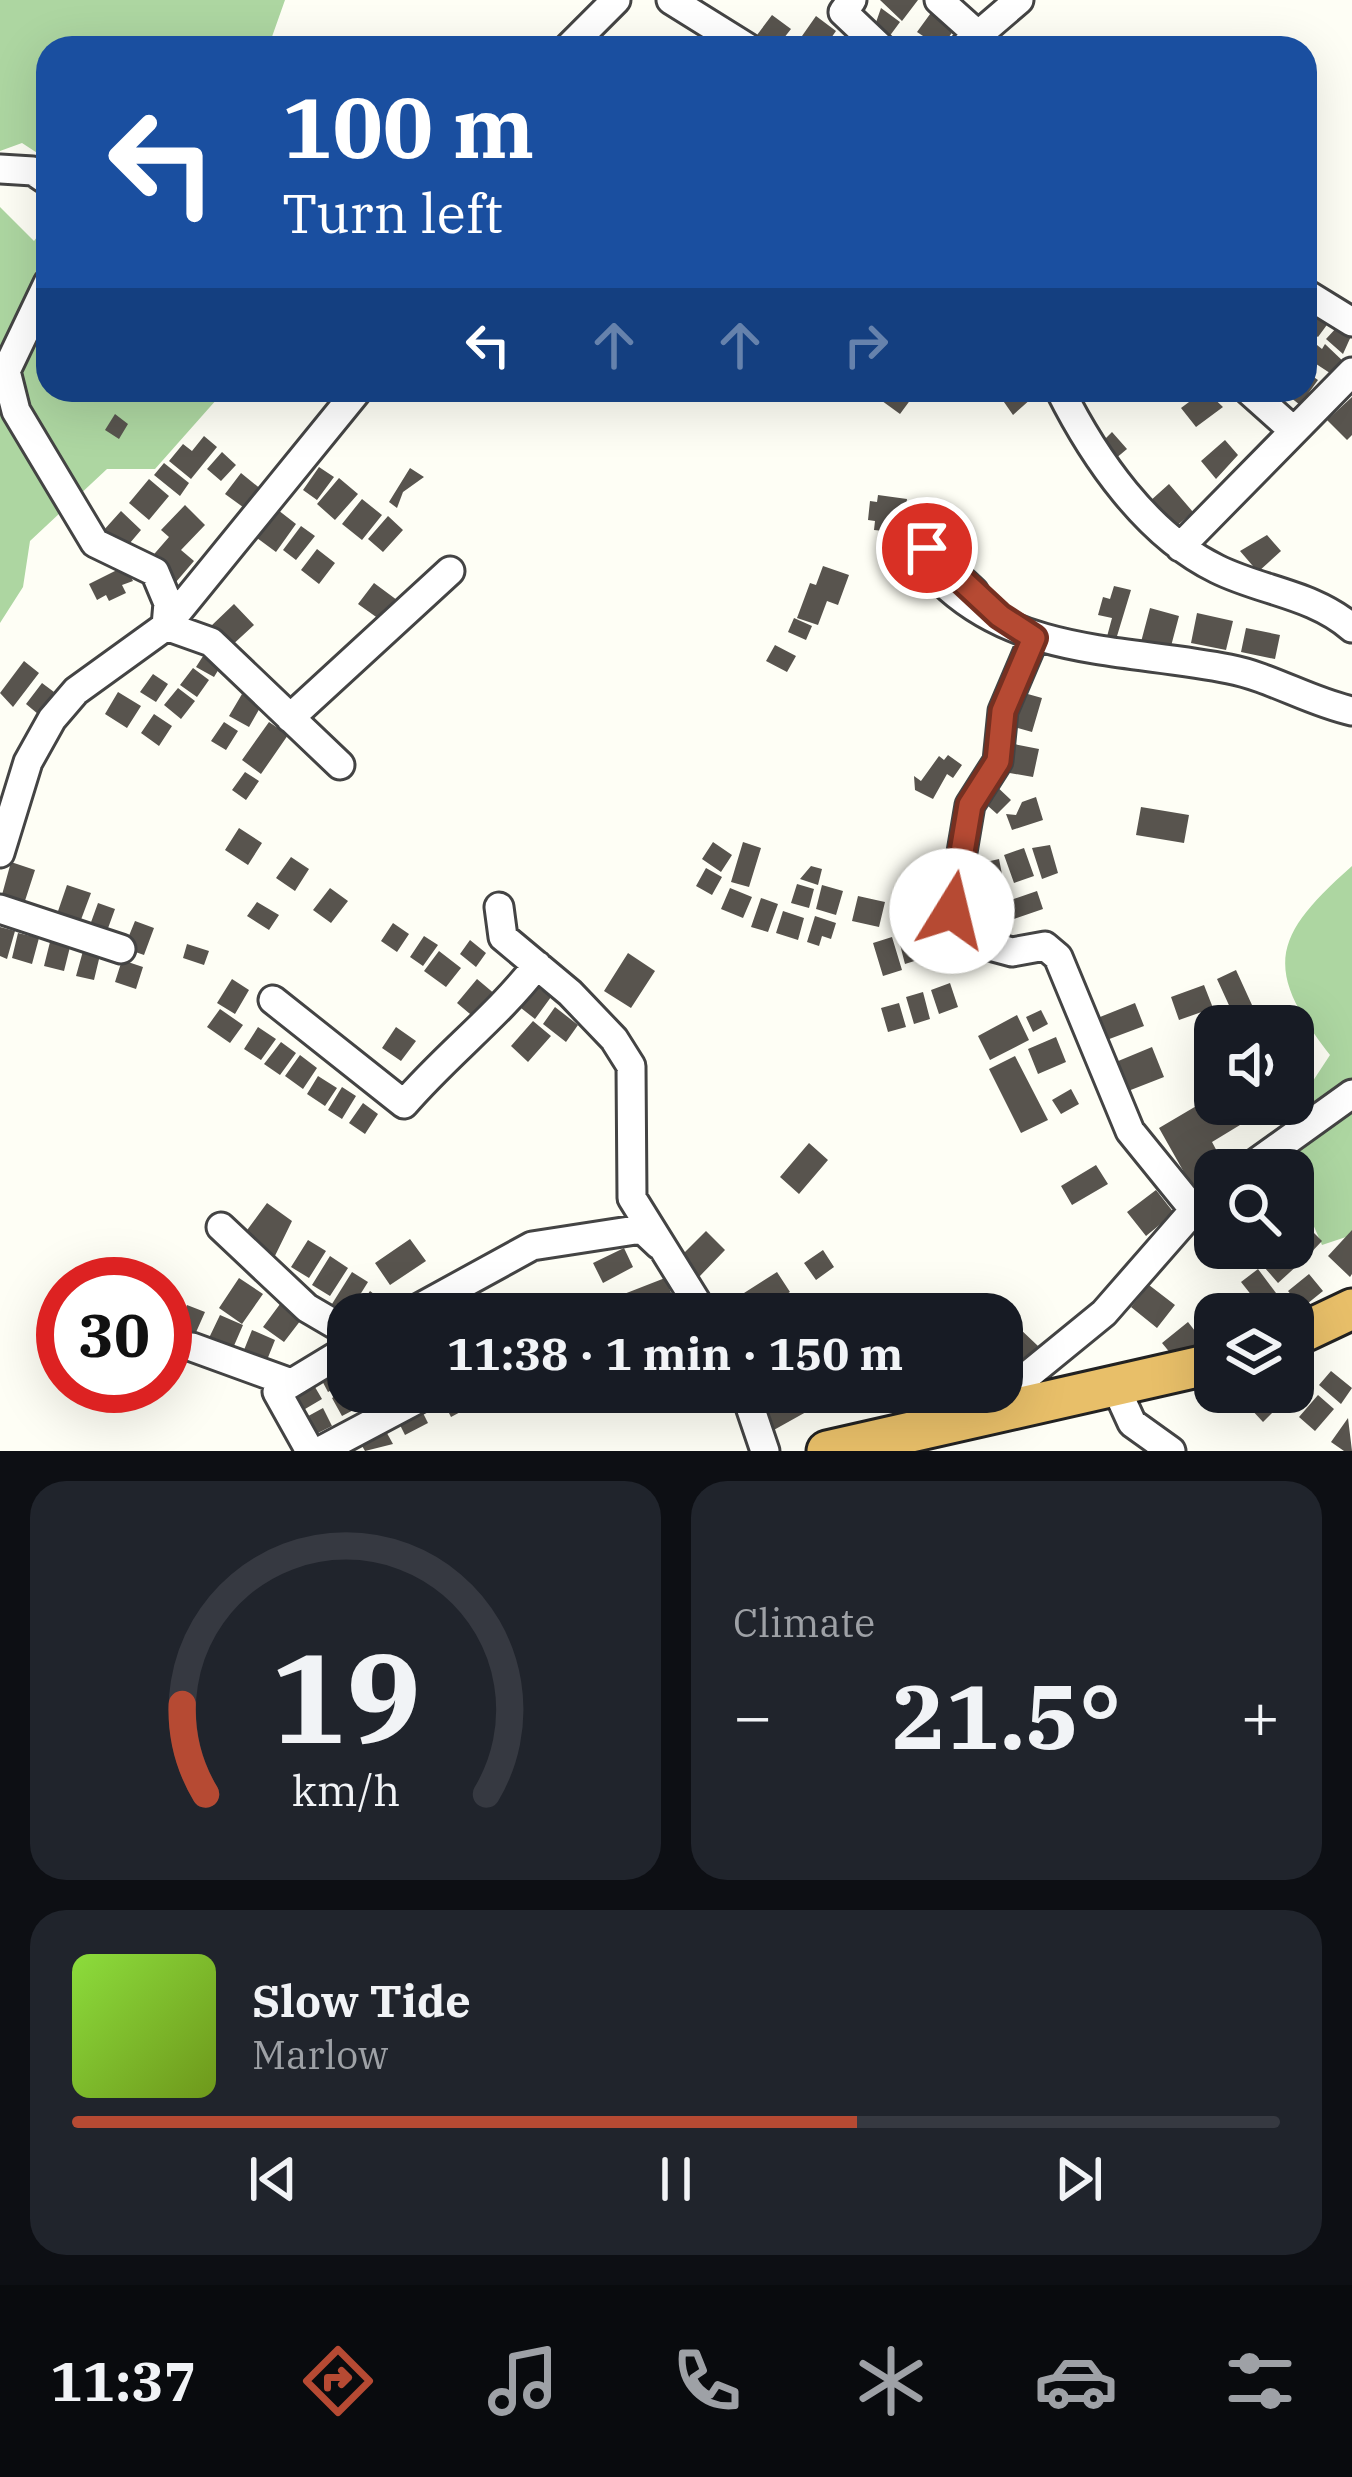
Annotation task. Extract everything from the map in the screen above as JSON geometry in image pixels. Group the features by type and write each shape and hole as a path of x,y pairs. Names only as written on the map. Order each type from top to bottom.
{"highway":[{"path":"1314,1327 1352,1309"},
{"path":"849,1448 1194,1368"}],"street":[{"path":"580,36 616,0"},
{"path":"671,0 729,36"},
{"path":"852,0 843,12 868,36"},
{"path":"939,0 966,36"},
{"path":"976,36 1019,0"},
{"path":"0,169 36,172"},
{"path":"1317,300 1352,322"},
{"path":"36,309 6,371 16,412 95,543 155,572 168,603 166,626"},
{"path":"1180,547 1352,372"},
{"path":"0,853 28,762 52,718 76,691 166,626 348,402"},
{"path":"1068,402 1121,484 1180,547 1218,570 1306,599 1352,628"},
{"path":"1261,402 1294,431"},
{"path":"927,548 1000,616 1034,638"},
{"path":"290,718 450,571"},
{"path":"949,588 998,624 1034,638 1234,669 1352,710"},
{"path":"166,626 211,641 340,765"},
{"path":"1034,638 1003,711 998,761 970,805 952,911 971,941 1012,952 1045,946 1058,957 1130,1131 1194,1192"},
{"path":"499,907 503,937 614,1039 631,1066 632,1198 691,1293"},
{"path":"0,909 121,949"},
{"path":"273,1000 404,1104 445,1056 499,1015 537,965"},
{"path":"1275,1149 1352,1094"},
{"path":"1003,1414 1011,1389 1104,1313 1194,1214"},
{"path":"221,1227 307,1309 327,1320"},
{"path":"446,1293 532,1246 641,1229 662,1247"},
{"path":"192,1347 292,1384"},
{"path":"310,1451 278,1392 327,1362"},
{"path":"1116,1388 1132,1423 1171,1451"},
{"path":"320,1451 391,1413"},
{"path":"752,1413 765,1451"}],"green space":[{"path":"0,0 285,0 272,36 36,36 36,152 22,143 0,151"},
{"path":"0,207 36,238 36,402 214,402 155,469 107,469 30,541 23,587 0,623"},
{"path":"1352,866 1352,1235 1322,1245 1314,1227 1314,1149 1286,1149 1286,1125 1314,1125 1314,1079 1330,1055 1314,1033 1314,1005 1297,1005 1294,999 1286,975 1286,954 1292,934"}],"building":[{"path":"880,0 918,0 902,21"},
{"path":"881,8 900,22 890,36 873,31"},
{"path":"933,10 956,27 950,36 917,32"},
{"path":"772,15 791,29 785,36 756,36"},
{"path":"816,16 836,31 832,36 802,36"},
{"path":"1317,307 1332,318 1317,336"},
{"path":"1338,326 1352,334 1343,354 1326,339"},
{"path":"1325,344 1346,364 1336,377 1317,365 1317,345 1322,349"},
{"path":"1352,397 1352,435 1347,440 1327,420"},
{"path":"884,402 909,402 900,414"},
{"path":"1004,402 1028,402 1013,415"},
{"path":"1189,402 1218,402 1223,407 1196,427 1181,408"},
{"path":"115,414 128,424 119,439 105,430"},
{"path":"1112,432 1127,449 1115,459 1101,443"},
{"path":"204,436 217,447 191,479 169,461 183,444 192,451"},
{"path":"1225,440 1238,455 1216,479 1201,461"},
{"path":"222,452 236,465 221,481 207,469"},
{"path":"164,463 189,483 180,496 154,475"},
{"path":"319,467 334,477 317,500 303,490"},
{"path":"410,468 424,477 403,492 397,508 389,502"},
{"path":"241,473 262,490 247,510 225,494"},
{"path":"339,478 358,494 335,520 317,504"},
{"path":"149,479 169,496 149,520 129,503"},
{"path":"1169,484 1193,512 1173,529 1149,502"},
{"path":"878,495 907,499 903,533 874,530 875,521 868,520 870,501 877,502"},
{"path":"362,499 382,515 362,540 342,524"},
{"path":"185,505 205,525 181,550 194,561 176,582 149,560 169,537 161,530"},
{"path":"278,510 296,524 276,552 257,538"},
{"path":"121,511 141,530 124,550 103,531"},
{"path":"388,516 403,530 383,552 368,539"},
{"path":"301,526 315,536 296,560 283,550"},
{"path":"1267,535 1281,551 1258,572 1240,551"},
{"path":"317,549 335,563 319,584 301,570"},
{"path":"125,566 133,581 122,585 126,593 109,601 106,595 97,600 89,584"},
{"path":"823,566 849,575 838,605 827,601 818,625 797,618 810,583 816,585"},
{"path":"374,583 401,603 386,624 358,604"},
{"path":"1114,586 1131,590 1114,646 1105,644 1112,618 1098,615 1103,597 1110,599"},
{"path":"234,604 254,625 229,648 210,627"},
{"path":"1150,608 1179,616 1170,650 1141,642"},
{"path":"1197,613 1233,621 1226,650 1191,643"},
{"path":"794,618 812,626 806,640 788,632"},
{"path":"1246,628 1280,635 1275,659 1241,652"},
{"path":"775,645 796,656 787,672 766,661"},
{"path":"205,653 222,664 214,677 196,667"},
{"path":"24,661 39,673 13,707 0,693"},
{"path":"193,668 209,680 197,697 180,685"},
{"path":"153,674 168,684 156,702 140,692"},
{"path":"42,683 54,692 38,714 26,704"},
{"path":"178,688 195,701 181,719 164,705"},
{"path":"1017,691 1042,698 1032,732 1007,725"},
{"path":"118,692 141,706 127,728 105,714"},
{"path":"242,694 261,706 249,727 229,716"},
{"path":"154,714 172,726 159,746 141,733"},
{"path":"224,722 238,731 226,750 211,741"},
{"path":"269,722 288,735 261,774 242,760"},
{"path":"1009,743 1039,749 1033,777 1004,772"},
{"path":"948,755 962,765 953,778 947,774 933,799 915,790 914,776 921,781 939,756 944,760"},
{"path":"245,772 259,781 246,800 232,790"},
{"path":"993,783 1011,800 997,814 979,798"},
{"path":"1036,797 1043,820 1012,830 1006,814 1016,815 1022,802"},
{"path":"1141,807 1189,815 1184,843 1136,835"},
{"path":"239,828 262,843 248,865 225,850"},
{"path":"713,842 732,855 721,872 702,859"},
{"path":"743,842 761,848 749,887 731,882"},
{"path":"1050,845 1058,873 1042,879 1032,848"},
{"path":"1024,848 1034,876 1014,883 1004,855"},
{"path":"291,857 309,869 295,891 276,878"},
{"path":"999,859 1004,884 986,888 982,870 986,862"},
{"path":"11,862 35,870 22,910 0,902"},
{"path":"811,866 822,869 818,885 800,879"},
{"path":"706,868 722,877 712,895 696,886"},
{"path":"797,884 814,889 809,908 791,903"},
{"path":"67,885 91,893 79,925 56,917"},
{"path":"822,885 843,891 836,915 816,909"},
{"path":"330,888 348,901 331,923 313,910"},
{"path":"730,888 752,897 743,918 721,909"},
{"path":"1037,891 1043,909 1014,919 1008,901"},
{"path":"858,896 885,902 879,927 852,921"},
{"path":"761,898 778,904 768,932 751,927"},
{"path":"257,902 279,915 269,930 247,916"},
{"path":"98,903 115,909 107,931 90,925"},
{"path":"783,911 804,918 798,940 776,933"},
{"path":"815,916 836,923 831,939 822,936 819,946 807,942"},
{"path":"135,921 154,928 144,955 124,948"},
{"path":"939,922 950,954 932,960 921,929"},
{"path":"393,923 409,934 397,952 381,941"},
{"path":"0,927 15,931 7,959 0,956"},
{"path":"917,932 924,958 905,964 898,937"},
{"path":"18,933 39,938 32,964 12,958"},
{"path":"424,936 438,945 423,966 410,957"},
{"path":"892,937 902,970 883,976 873,943"},
{"path":"470,940 486,953 476,967 460,954"},
{"path":"50,942 70,947 64,971 44,966"},
{"path":"187,944 209,951 204,965 183,958"},
{"path":"83,951 100,955 94,980 76,976"},
{"path":"439,951 461,968 446,987 424,971"},
{"path":"628,953 655,971 631,1008 604,991"},
{"path":"122,960 143,967 136,989 115,982"},
{"path":"1236,970 1252,1005 1229,1005 1217,979"},
{"path":"232,979 249,990 235,1014 217,1003"},
{"path":"477,979 496,995 476,1019 457,1003"},
{"path":"950,983 958,1007 939,1014 931,990"},
{"path":"1204,985 1212,1005 1194,1005 1194,1015 1179,1020 1171,997"},
{"path":"537,987 551,997 535,1019 521,1008"},
{"path":"923,992 930,1019 914,1024 906,997"},
{"path":"899,1003 906,1027 888,1032 881,1008"},
{"path":"1135,1003 1144,1026 1104,1041 1095,1019"},
{"path":"555,1007 578,1025 566,1042 543,1024"},
{"path":"220,1009 243,1025 230,1043 207,1027"},
{"path":"1041,1010 1048,1024 1033,1032 1026,1017"},
{"path":"1017,1015 1029,1040 990,1060 978,1036"},
{"path":"533,1021 551,1036 528,1062 511,1046"},
{"path":"258,1027 276,1039 261,1060 244,1049"},
{"path":"396,1027 416,1041 401,1061 382,1048"},
{"path":"1056,1037 1066,1062 1038,1074 1028,1049"},
{"path":"281,1042 296,1053 280,1075 264,1064"},
{"path":"1152,1047 1164,1077 1123,1093 1111,1064"},
{"path":"300,1055 317,1068 303,1089 285,1076"},
{"path":"1015,1056 1048,1120 1021,1133 989,1069"},
{"path":"318,1076 337,1088 325,1106 307,1094"},
{"path":"342,1087 356,1096 342,1119 328,1110"},
{"path":"1071,1089 1079,1104 1061,1114 1052,1100"},
{"path":"363,1103 378,1114 365,1134 349,1123"},
{"path":"1194,1107 1194,1125 1240,1125 1212,1142 1216,1149 1194,1149 1194,1190 1159,1128"},
{"path":"809,1143 828,1160 799,1194 780,1177"},
{"path":"1096,1165 1108,1184 1072,1205 1061,1186"},
{"path":"1156,1190 1174,1213 1146,1236 1127,1212"},
{"path":"267,1203 292,1221 271,1264 239,1241"},
{"path":"1352,1230 1352,1274 1350,1277 1328,1256"},
{"path":"706,1231 725,1250 699,1277 679,1258"},
{"path":"410,1239 426,1261 390,1285 375,1263"},
{"path":"308,1240 326,1251 309,1278 291,1267"},
{"path":"624,1248 633,1267 603,1283 593,1263"},
{"path":"823,1250 834,1267 816,1280 804,1263"},
{"path":"330,1256 348,1268 332,1293 312,1285"},
{"path":"1258,1269 1276,1293 1250,1293 1241,1282"},
{"path":"1266,1269 1293,1269 1278,1283"},
{"path":"352,1272 368,1282 361,1293 339,1293"},
{"path":"777,1272 790,1292 788,1293 744,1293"},
{"path":"1309,1274 1323,1291 1314,1298 1314,1293 1288,1291"},
{"path":"239,1278 263,1294 242,1324 219,1308"},
{"path":"665,1278 671,1293 627,1293"},
{"path":"1149,1285 1175,1305 1157,1328 1131,1307"},
{"path":"283,1300 304,1316 284,1342 263,1327"},
{"path":"192,1307 205,1312 192,1339"},
{"path":"220,1315 243,1325 233,1348 209,1338"},
{"path":"1188,1322 1194,1330 1194,1346 1176,1360 1162,1343"},
{"path":"252,1330 275,1340 267,1360 244,1350"},
{"path":"1023,1332 1038,1346 1023,1362"},
{"path":"1331,1371 1352,1388 1341,1404 1319,1385"},
{"path":"312,1382 322,1399 300,1412 290,1395"},
{"path":"1318,1395 1334,1409 1315,1431 1299,1417 1314,1413"},
{"path":"323,1408 332,1426 310,1437 301,1420"},
{"path":"423,1413 428,1423 405,1435 397,1419"},
{"path":"763,1413 804,1413 772,1431"},
{"path":"1348,1418 1352,1451 1344,1451 1331,1442"},
{"path":"383,1426 393,1444 365,1451 358,1439"}],"route":[{"path":"927,548 1000,616 1034,638 1003,711 998,761 970,805 952,911"}]}
